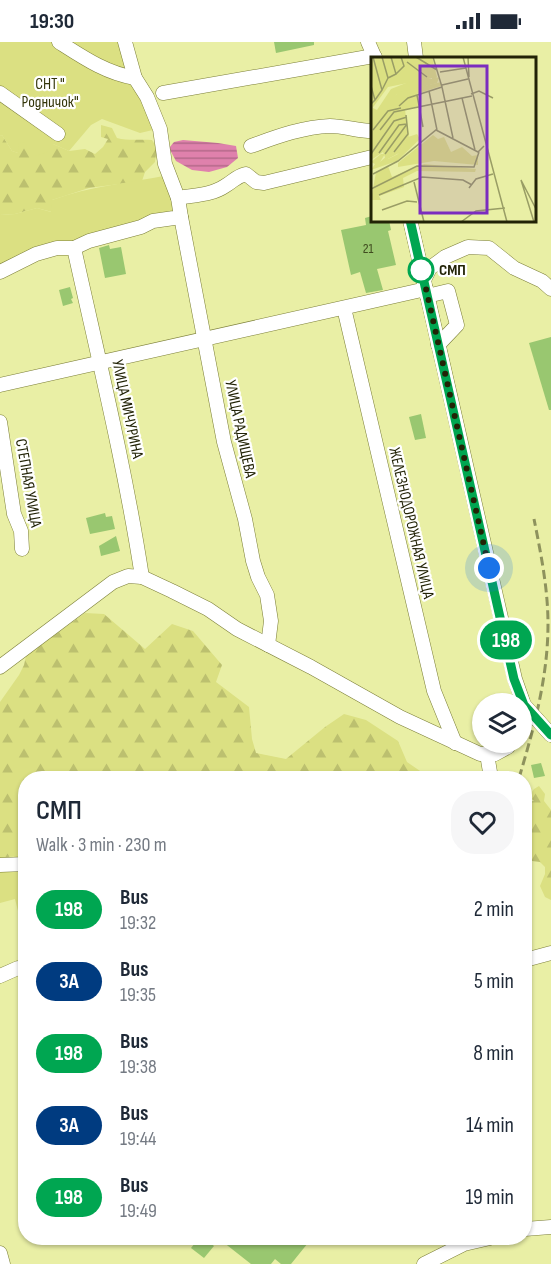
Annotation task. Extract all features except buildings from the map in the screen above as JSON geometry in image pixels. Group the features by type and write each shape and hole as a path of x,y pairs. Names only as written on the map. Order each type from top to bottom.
{"street":[{"path":"59,42 95,65 135,78 125,42"},
{"path":"368,42 375,57"},
{"path":"414,42 416,57"},
{"path":"163,93 371,57"},
{"name":"УЛИЦА РАДИЩЕВА","path":"135,78 155,115 162,137 165,164 178,198 224,442 245,519 253,561 267,596 271,621 268,645"},
{"path":"0,93 58,134"},
{"path":"251,146 292,132 330,126 371,131"},
{"path":"178,198 209,193 225,186 235,177 246,174 256,182 264,183 371,157"},
{"path":"0,272 36,254 57,248 74,248 153,221 180,217"},
{"path":"410,222 518,693"},
{"path":"426,288 430,268 445,257 468,247 489,248 514,268 542,281 551,289"},
{"name":"УЛИЦА МИЧУРИНА","path":"74,248 101,363 142,578"},
{"path":"0,385 426,288 448,291 457,325 438,345"},
{"name":"ЖЕЛЕЗНОДОРОЖНАЯ УЛИЦА","path":"345,308 434,691 454,743"},
{"name":"СТЕПНАЯ УЛИЦА","path":"0,422 14,514 21,531 22,549"},
{"path":"0,668 113,582 128,576 142,578 208,609 237,629 400,717 480,754 497,753"},
{"path":"532,716 551,735"},
{"path":"487,754 490,771"},
{"path":"0,865 18,864"},
{"path":"532,958 551,953"},
{"path":"0,976 18,969"},
{"path":"532,1228 551,1227"},
{"path":"424,1264 462,1245"},
{"path":"0,1253 3,1264"}],"green space":[{"name":"СНТ \" Родничок\"","path":"0,42 122,42 157,129 140,133 102,119 91,125 69,151 53,144 47,152 36,156 24,142 19,143 18,153 12,151 2,135 0,136"},
{"path":"101,125 112,128 117,138 152,140 157,148 155,162 145,172 142,181 89,188 52,200 52,212 37,208 15,214 0,215 0,136 2,135 12,151 18,153 18,142 24,141 29,146 53,144 69,151 85,149 95,154 108,139 101,137"},
{"path":"169,175 175,210 0,267 0,215 15,214 37,208 51,212 52,200 66,195"},
{"path":"85,613 104,614 145,649 172,624 193,631 222,665 216,682 249,707 252,739 256,753 286,759 344,714 366,720 398,741 407,762 420,771 18,771 18,856 0,858 0,702 19,675 26,656"},
{"path":"539,786 545,794 544,801 551,810 551,900 545,897 540,886 545,867 540,862 532,861 532,801 534,801 532,792"},
{"path":"18,856 18,911 15,899 0,903 0,858"}],"shaded area":[{"path":"183,140 236,146 238,158 227,167 209,172 192,170 176,161 169,148 174,142"}],"railway":[{"path":"521,771 539,702 547,644 548,611 542,558 534,519"}],"bus line":[{"name":"198","path":"410,222 514,679 524,705 551,735"}],"place":[{"name":"СМП","path":"421,270"}],"route":[{"path":"421,270 430,268 424,280 489,568"}]}
